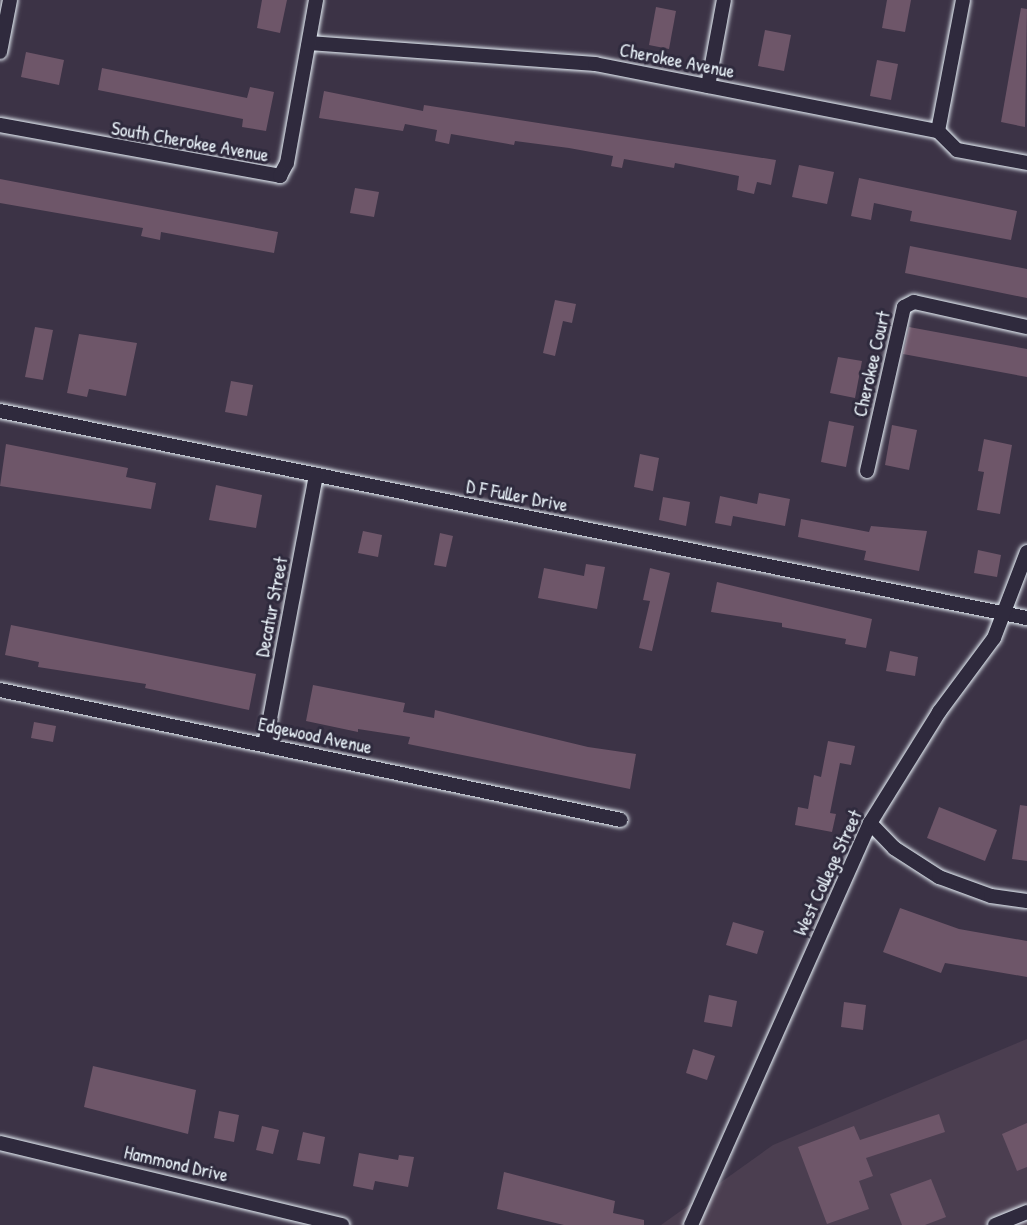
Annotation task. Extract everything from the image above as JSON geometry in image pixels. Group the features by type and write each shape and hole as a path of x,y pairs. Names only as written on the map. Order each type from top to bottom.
{"street":[{"path":"0,52 10,0"},
{"path":"309,43 316,0"},
{"path":"708,86 724,0"},
{"path":"937,131 963,0"},
{"name":"Cherokee Avenue","path":"309,43 596,64 937,131 957,150 1027,163"},
{"name":"South Cherokee Avenue","path":"0,125 280,176 287,163 309,43"},
{"name":"Cherokee Court","path":"867,471 904,307 914,302 1027,327"},
{"name":"D F Fuller Drive","path":"0,411 1027,618"},
{"name":"Decatur Street","path":"265,745 316,475"},
{"name":"West College Street","path":"691,1225 870,823 939,712 994,638 1027,552"},
{"name":"Edgewood Avenue","path":"0,690 621,820"},
{"path":"870,823 894,848 939,877 991,896 1027,901"},
{"name":"Hammond Drive","path":"0,1143 342,1225"},
{"path":"995,1225 1027,1212"}],"shaded area":[{"path":"1027,1039 1027,1225 661,1225 773,1145"}],"building":[{"path":"262,0 287,0 280,33 257,28"},
{"path":"887,0 911,0 905,32 882,28"},
{"path":"656,7 676,11 669,49 649,45"},
{"path":"1021,8 1027,9 1025,127 1001,122"},
{"path":"765,30 791,35 784,71 758,66"},
{"path":"26,52 64,60 59,85 21,77"},
{"path":"877,60 898,64 891,100 870,96"},
{"path":"102,68 247,98 250,87 274,92 266,131 242,127 243,119 98,90"},
{"path":"324,91 423,111 424,105 776,160 771,185 757,182 754,194 737,190 739,176 675,163 674,168 624,159 622,168 611,166 613,156 569,148 515,141 514,145 451,134 449,144 435,141 437,130 405,124 403,131 319,118"},
{"path":"799,165 834,172 827,204 792,197"},
{"path":"859,178 1017,211 1011,240 910,221 912,211 874,203 871,220 851,216"},
{"path":"0,179 278,232 274,253 161,232 160,240 141,236 143,228 0,203"},
{"path":"355,188 379,192 374,217 350,213"},
{"path":"910,246 1027,269 1027,298 905,273"},
{"path":"555,300 576,304 572,323 563,321 555,356 543,353"},
{"path":"35,327 53,330 43,380 25,377"},
{"path":"909,327 1027,349 1027,377 903,354"},
{"path":"79,334 137,343 126,396 89,389 87,397 67,393"},
{"path":"838,357 862,361 855,398 830,393"},
{"path":"231,381 253,385 247,416 225,412"},
{"path":"829,421 854,426 846,467 821,462"},
{"path":"892,425 917,430 909,470 885,465"},
{"path":"984,439 1012,445 1000,514 977,510 984,472 978,471"},
{"path":"6,444 128,468 126,477 156,483 151,509 0,486"},
{"path":"640,454 659,458 653,491 634,487"},
{"path":"216,485 262,495 256,528 209,520"},
{"path":"759,493 790,499 785,526 733,516 731,526 715,523 720,496 757,504"},
{"path":"663,497 690,502 686,526 659,520"},
{"path":"801,519 869,532 871,526 927,531 919,571 864,560 866,551 798,537"},
{"path":"363,531 382,535 378,557 358,553"},
{"path":"440,533 453,536 446,567 434,565"},
{"path":"978,550 1001,555 997,577 974,573"},
{"path":"586,564 605,567 597,609 538,598 544,568 584,576"},
{"path":"650,568 670,573 652,651 639,648 650,601 643,600"},
{"path":"717,582 872,619 866,648 845,644 846,639 782,627 782,623 711,612"},
{"path":"11,625 256,674 249,710 145,688 146,684 38,667 39,662 5,655"},
{"path":"890,651 918,657 915,676 886,671"},
{"path":"313,685 405,703 403,712 434,718 435,710 588,747 636,754 630,789 408,744 410,737 358,729 358,732 306,721"},
{"path":"34,722 56,726 53,742 31,738"},
{"path":"828,741 855,746 851,765 840,763 830,813 836,814 832,832 795,825 798,807 808,809 814,775 821,777"},
{"path":"1020,805 1027,806 1027,861 1012,859"},
{"path":"939,807 997,830 985,861 927,838"},
{"path":"900,908 959,929 1027,941 1027,977 945,963 941,973 883,952"},
{"path":"733,922 764,931 757,954 726,945"},
{"path":"709,995 737,1001 732,1027 704,1022"},
{"path":"844,1002 866,1005 863,1030 841,1027"},
{"path":"693,1049 715,1056 707,1080 686,1073"},
{"path":"93,1066 196,1090 188,1134 84,1107"},
{"path":"219,1111 239,1115 234,1142 214,1138"},
{"path":"939,1114 945,1132 866,1158 873,1176 859,1181 869,1209 827,1224 798,1147 854,1126 860,1140"},
{"path":"1027,1123 1027,1167 1017,1171 1002,1134"},
{"path":"262,1126 279,1130 273,1154 256,1150"},
{"path":"303,1132 325,1137 320,1164 297,1160"},
{"path":"359,1153 398,1160 399,1155 414,1157 408,1187 375,1181 373,1190 353,1186"},
{"path":"504,1172 615,1201 613,1213 644,1220 644,1225 564,1225 497,1209"},
{"path":"931,1179 946,1217 925,1225 902,1225 890,1194"}]}
